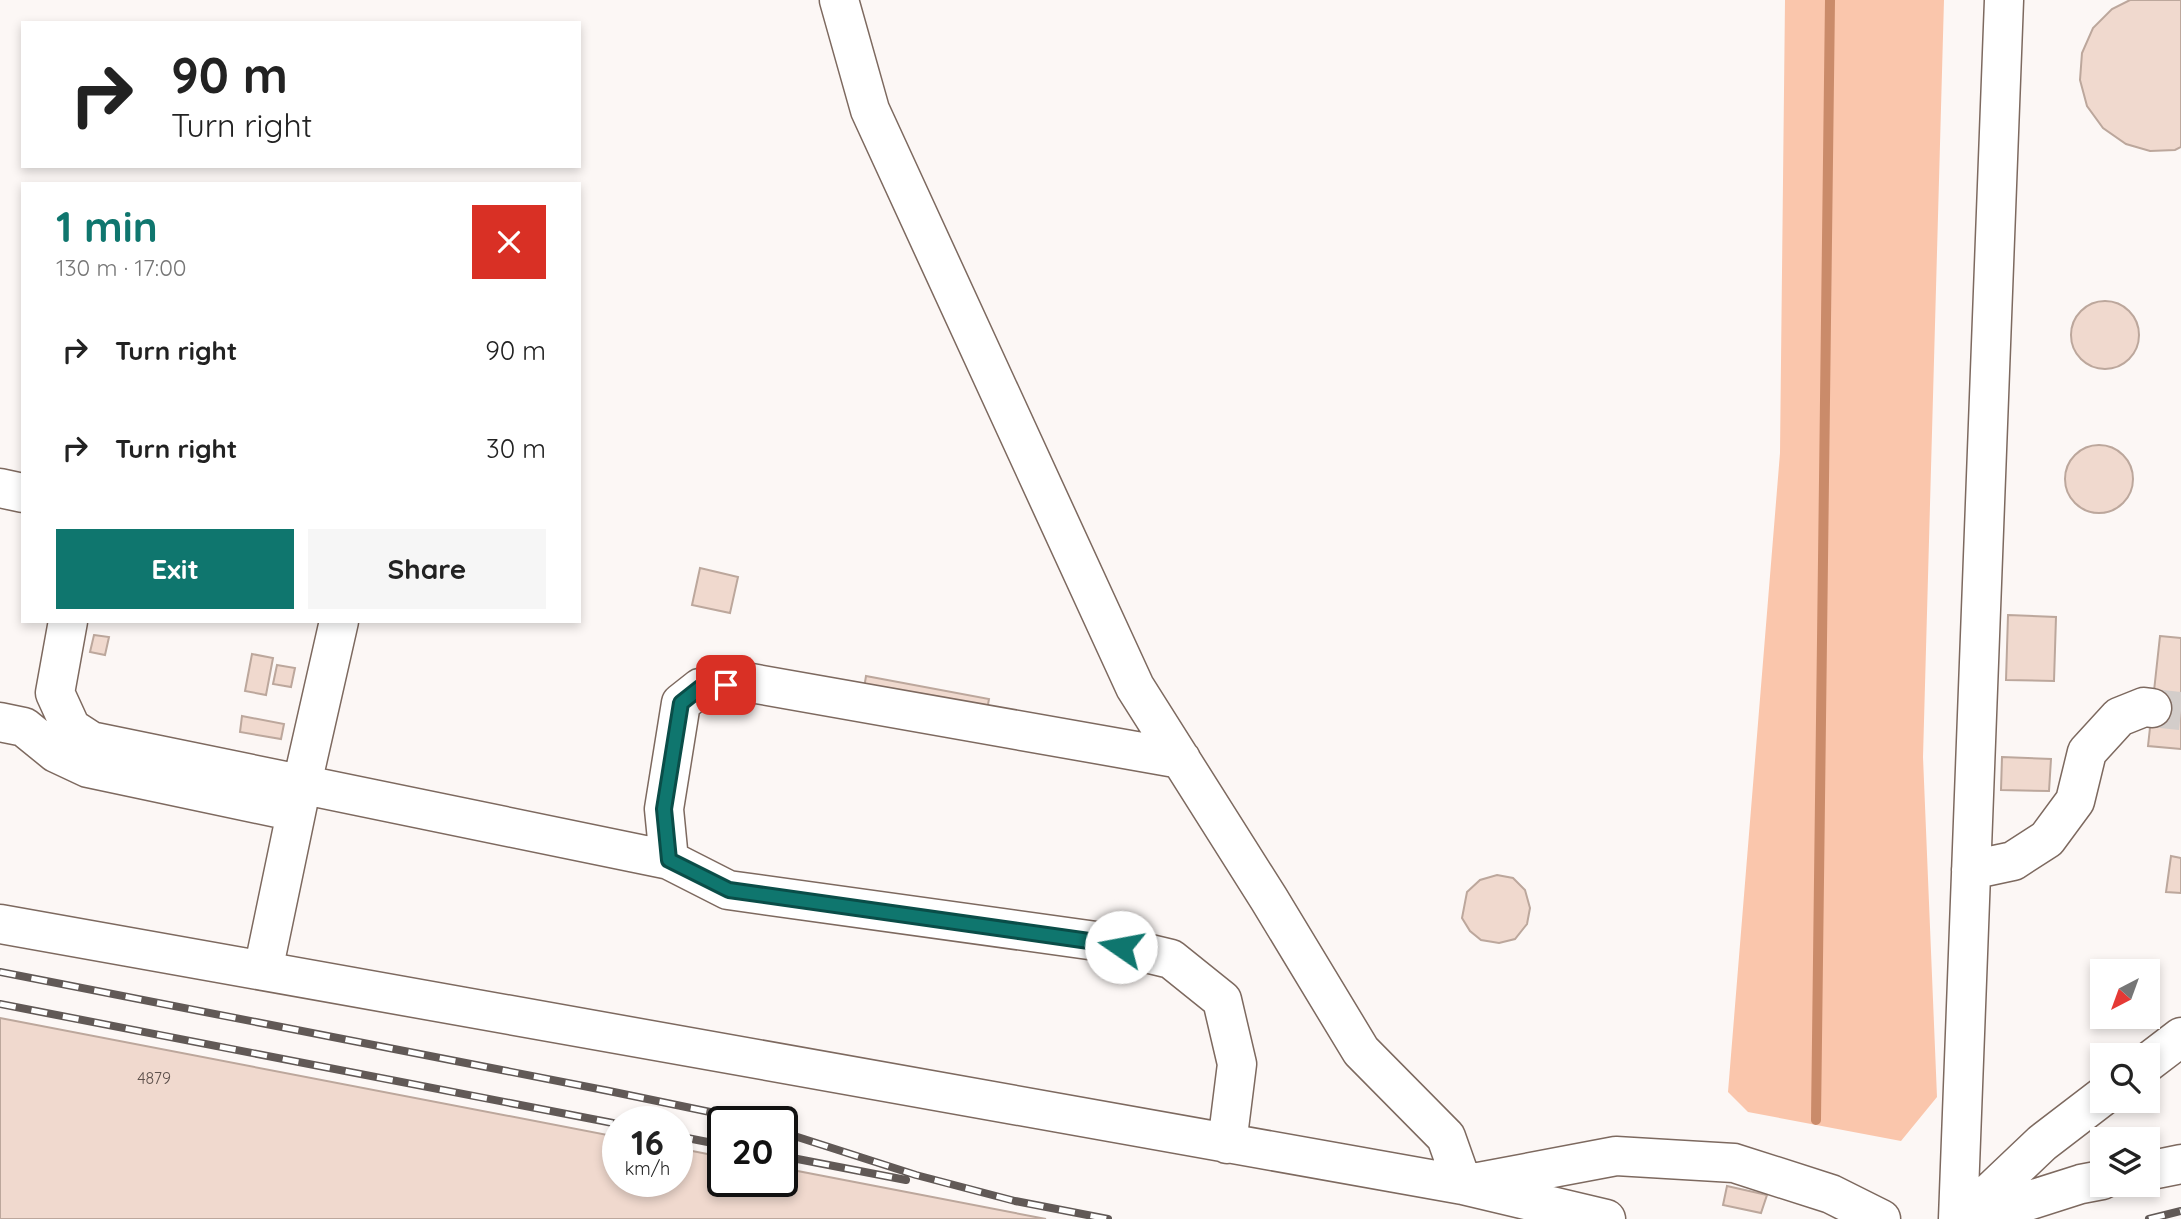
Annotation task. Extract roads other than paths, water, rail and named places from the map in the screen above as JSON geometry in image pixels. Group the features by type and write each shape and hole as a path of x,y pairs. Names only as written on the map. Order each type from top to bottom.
{"lane":[{"path":"839,0 870,110 1135,687 1361,1051 1446,1136 1463,1185"},
{"path":"1960,1219 2004,0"},
{"path":"0,488 21,493"},
{"path":"68,623 55,693 71,728 91,741 299,798"},
{"path":"263,971 339,623"},
{"path":"669,860 664,809 681,703 700,688 751,683 1181,759"},
{"path":"1971,870 2013,861 2047,839 2074,801 2087,752 2119,717 2144,707 2152,708"},
{"path":"0,722 24,727 57,753 88,768 299,798 669,860 729,890 1096,942 1171,959 1222,1000 1237,1064 1227,1144"},
{"path":"0,924 1463,1185 1606,1219"},
{"path":"2160,1053 2181,1037"},
{"path":"1960,1219 2042,1143 2090,1106"},
{"path":"1463,1185 1616,1156 1734,1163 1831,1194 1881,1219"},
{"path":"2160,1168 2181,1164"},
{"path":"1971,1219 2090,1182"}],"waterway":[{"path":"1816,1120 1830,0"}],"tunnel":[{"path":"2152,708 2181,711"}],"railway":[{"path":"0,972 707,1111"},
{"path":"0,1004 602,1121"},
{"path":"798,1137 916,1175 1015,1201 1108,1219"},
{"path":"693,1139 707,1142"},
{"path":"798,1159 906,1180"},
{"path":"2149,1219 2181,1211"}]}
